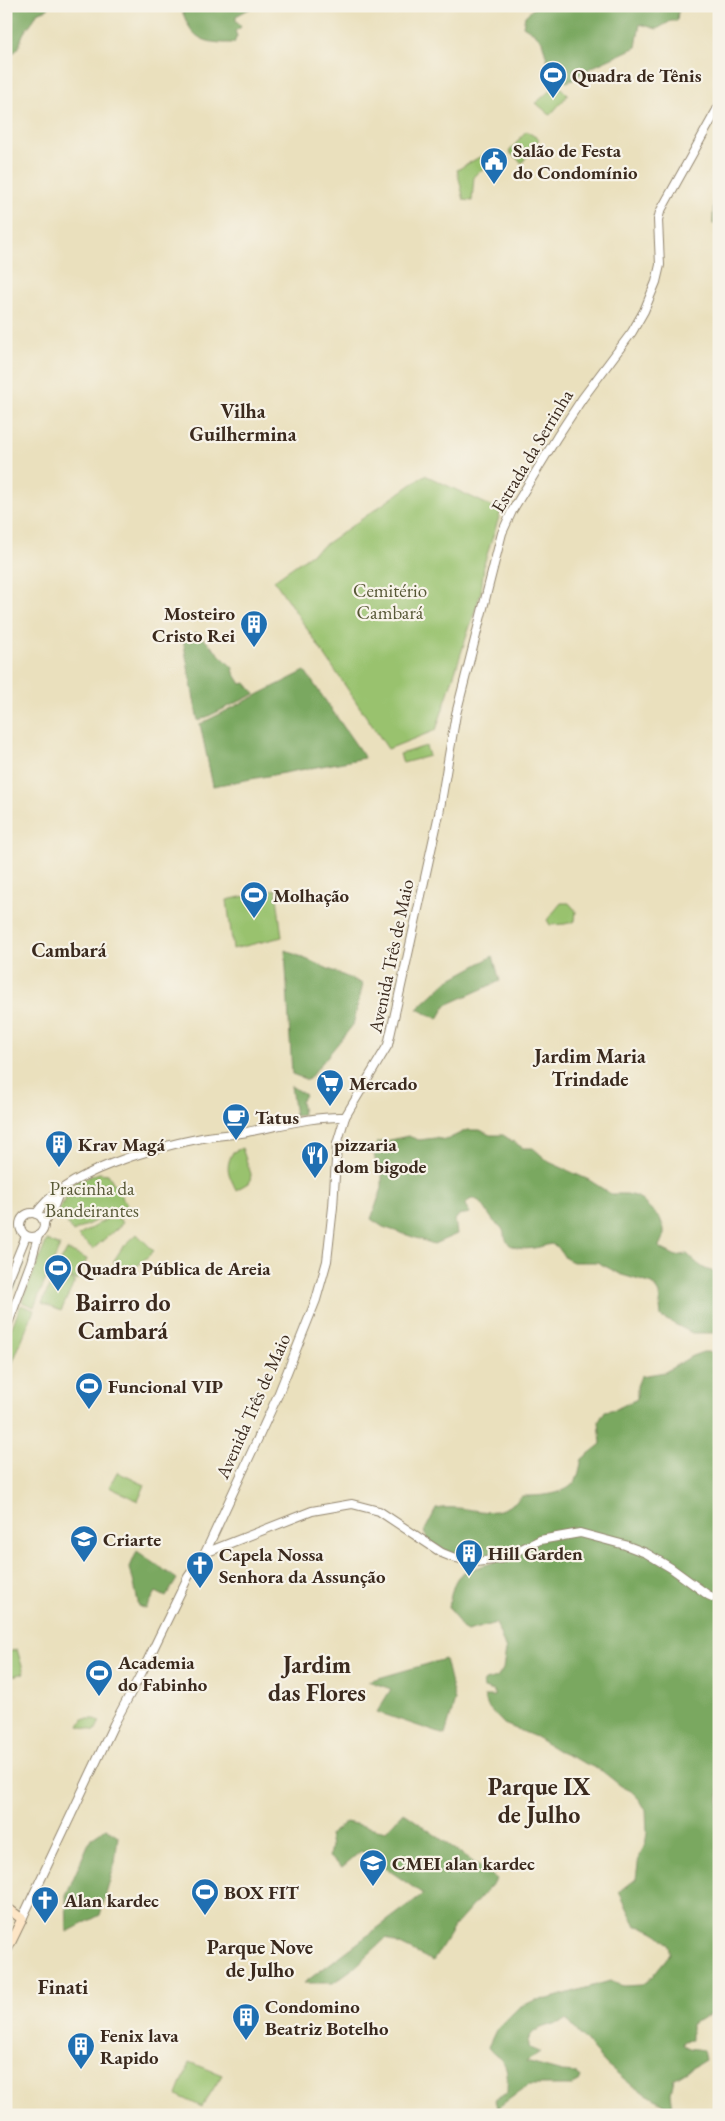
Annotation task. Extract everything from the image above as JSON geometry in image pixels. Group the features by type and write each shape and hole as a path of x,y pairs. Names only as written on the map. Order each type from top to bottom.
{"main road":[{"path":"6,1907 22,1920"},
{"name":"Avenida Três de Maio","path":"6,1952 22,1920"}],"street":[{"name":"Estrada da Serrinha","path":"432,842 454,719 502,534 512,511 557,437 582,399 632,332 644,311 656,282 660,266 658,220 660,212 719,106"},
{"name":"Avenida Três de Maio","path":"22,1920 114,1724 142,1672 188,1576 205,1553 278,1395 316,1300 327,1261 337,1144 345,1117 388,1045 432,842"},
{"path":"36,1214 42,1204 75,1180 103,1166 168,1144 205,1137 245,1133 319,1118 345,1117"},
{"path":"6,1329 31,1262 38,1236 44,1228 44,1223 54,1206 58,1193"},
{"path":"38,1236 32,1238 26,1236 20,1227 22,1219 28,1214 36,1214 44,1223"},
{"path":"6,1285 26,1236"},
{"path":"205,1553 312,1512 352,1504 380,1511 427,1543 452,1557 476,1562 501,1559 540,1540 580,1534 625,1545 672,1568 708,1595 719,1600"},
{"path":"216,1528 214,1544 221,1546"}],"green space":[{"path":"6,6 48,6 48,9 37,13 25,31 16,51 6,56"},
{"path":"179,6 259,6 236,16 236,20 241,27 235,31 237,36 234,43 228,43 204,40 199,37 188,25"},
{"path":"536,6 684,6 678,12 677,21 671,21 657,29 640,24 636,47 584,71 573,80 566,82 548,63 542,41 523,26 525,16"},
{"name":"Quadra de Tênis","path":"557,84 568,95 550,115 536,103"},
{"path":"526,131 539,139 522,163 509,152"},
{"path":"488,152 500,155 474,176 472,201 464,200 457,170"},
{"path":"719,182 719,224 713,224 714,184"},
{"name":"Cemitério Cambará","path":"425,475 501,511 484,564 481,592 436,730 388,749 274,580"},
{"path":"197,632 233,668 241,684 246,683 255,694 198,721 183,640"},
{"path":"305,671 365,758 213,786 200,724"},
{"path":"426,746 429,756 403,763 400,754"},
{"name":"Molhação","path":"276,889 282,937 233,949 227,900"},
{"path":"561,903 569,903 576,911 575,921 550,925 547,920"},
{"path":"285,950 363,984 353,1025 308,1080 292,1074"},
{"path":"493,956 500,981 446,1005 438,1019 417,1009 447,981"},
{"path":"291,1086 305,1095 301,1101 303,1115 295,1116"},
{"path":"467,1130 480,1130 490,1135 503,1135 523,1148 533,1148 549,1162 589,1180 611,1194 627,1194 638,1197 660,1218 664,1229 664,1236 659,1246 660,1248 676,1256 687,1254 705,1269 719,1272 719,1333 692,1333 661,1317 659,1294 653,1284 622,1275 597,1262 573,1262 565,1258 558,1247 551,1244 526,1249 509,1245 503,1229 494,1222 477,1200 469,1200 465,1205 470,1213 459,1215 455,1220 457,1234 434,1244 383,1227 371,1219 382,1188 382,1175 376,1164 374,1154 377,1143 408,1136 419,1140 435,1138 446,1140"},
{"path":"242,1148 251,1174 250,1182 236,1190 228,1167 233,1152"},
{"name":"Pracinha da Bandeirantes","path":"99,1173 108,1174 127,1205 73,1232 58,1211 75,1182"},
{"path":"115,1214 123,1223 93,1249 78,1236"},
{"path":"137,1234 154,1251 129,1273 113,1262 122,1248"},
{"path":"47,1240 60,1246 34,1307 22,1302"},
{"path":"67,1250 87,1259 77,1280 55,1272"},
{"name":"Quadra Pública de Areia","path":"55,1273 75,1281 61,1311 42,1303"},
{"path":"21,1305 34,1310 6,1379 6,1341"},
{"path":"703,1352 719,1352 719,2011 691,2024 691,2040 684,2041 683,2045 703,2050 705,2060 674,2079 671,2093 673,2109 634,2087 606,2064 567,2020 542,2028 531,2035 528,2047 540,2052 526,2062 562,2072 577,2073 581,2078 579,2082 572,2085 529,2085 497,2108 495,2100 507,2092 507,2072 503,2062 488,2047 496,2030 518,2008 535,2000 548,1999 610,1981 623,1986 642,1985 649,1980 670,1954 670,1949 659,1935 653,1931 636,1926 619,1892 636,1879 639,1856 645,1845 647,1833 646,1810 639,1799 631,1791 621,1786 602,1771 560,1752 536,1737 504,1724 488,1707 484,1696 494,1696 494,1691 484,1688 483,1684 485,1681 497,1678 503,1669 506,1650 496,1623 467,1631 462,1628 449,1607 454,1584 462,1573 500,1560 521,1548 487,1556 463,1556 441,1548 427,1540 425,1530 436,1509 501,1510 522,1496 552,1494 567,1488 577,1478 582,1459 601,1444 599,1421 605,1411 616,1409 637,1399 637,1386 641,1376 665,1372 692,1356"},
{"path":"117,1472 145,1485 138,1501 109,1487"},
{"path":"137,1551 177,1579 166,1597 156,1592 146,1609 139,1606 130,1567"},
{"path":"17,1649 24,1673 6,1678 6,1653"},
{"path":"445,1659 455,1701 445,1735 377,1712 391,1689 368,1681"},
{"path":"83,1719 100,1721 95,1731 79,1726"},
{"path":"403,1812 497,1879 454,1927 433,1961 386,1938 355,1967 333,1983 304,1983 423,1894 361,1851 342,1867 329,1857 331,1846 329,1835 346,1822 386,1831"},
{"path":"106,1828 118,1836 115,1863 100,1915 67,1932 66,1895 91,1838"},
{"path":"190,2062 222,2075 202,2107 177,2095"}],"waterway":[{"path":"6,1307 23,1263"}],"place":[{"name":"Quadra de Tênis","path":"553,99"},
{"name":"Salão de Festa do Condomínio","path":"494,185"},
{"name":"Mosteiro Cristo Rei","path":"254,648"},
{"name":"Molhação","path":"254,919"},
{"name":"Mercado","path":"330,1107"},
{"name":"Tatus","path":"236,1141"},
{"name":"Krav Magá","path":"59,1168"},
{"name":"pizzaria dom bigode","path":"315,1179"},
{"name":"Quadra Pública de Areia","path":"58,1292"},
{"name":"Funcional VIP","path":"89,1410"},
{"name":"Criarte","path":"84,1563"},
{"name":"Hill Garden","path":"469,1577"},
{"name":"Capela Nossa Senhora da Assunção","path":"200,1589"},
{"name":"Academia do Fabinho","path":"99,1697"},
{"name":"CMEI alan kardec","path":"373,1887"},
{"name":"BOX FIT","path":"205,1916"},
{"name":"Alan kardec","path":"45,1924"},
{"name":"Condomino Beatriz Botelho","path":"246,2041"},
{"name":"Fenix lava Rapido","path":"81,2070"}],"district":[{"name":"Vilha Guilhermina","path":"243,422"},
{"name":"Cambará","path":"69,950"},
{"name":"Jardim Maria Trindade","path":"590,1068"},
{"name":"Bairro do Cambará","path":"123,1316"},
{"name":"Jardim das Flores","path":"317,1678"},
{"name":"Parque IX de Julho","path":"539,1800"},
{"name":"Parque Nove de Julho","path":"260,1958"},
{"name":"Finati","path":"63,1987"}]}
